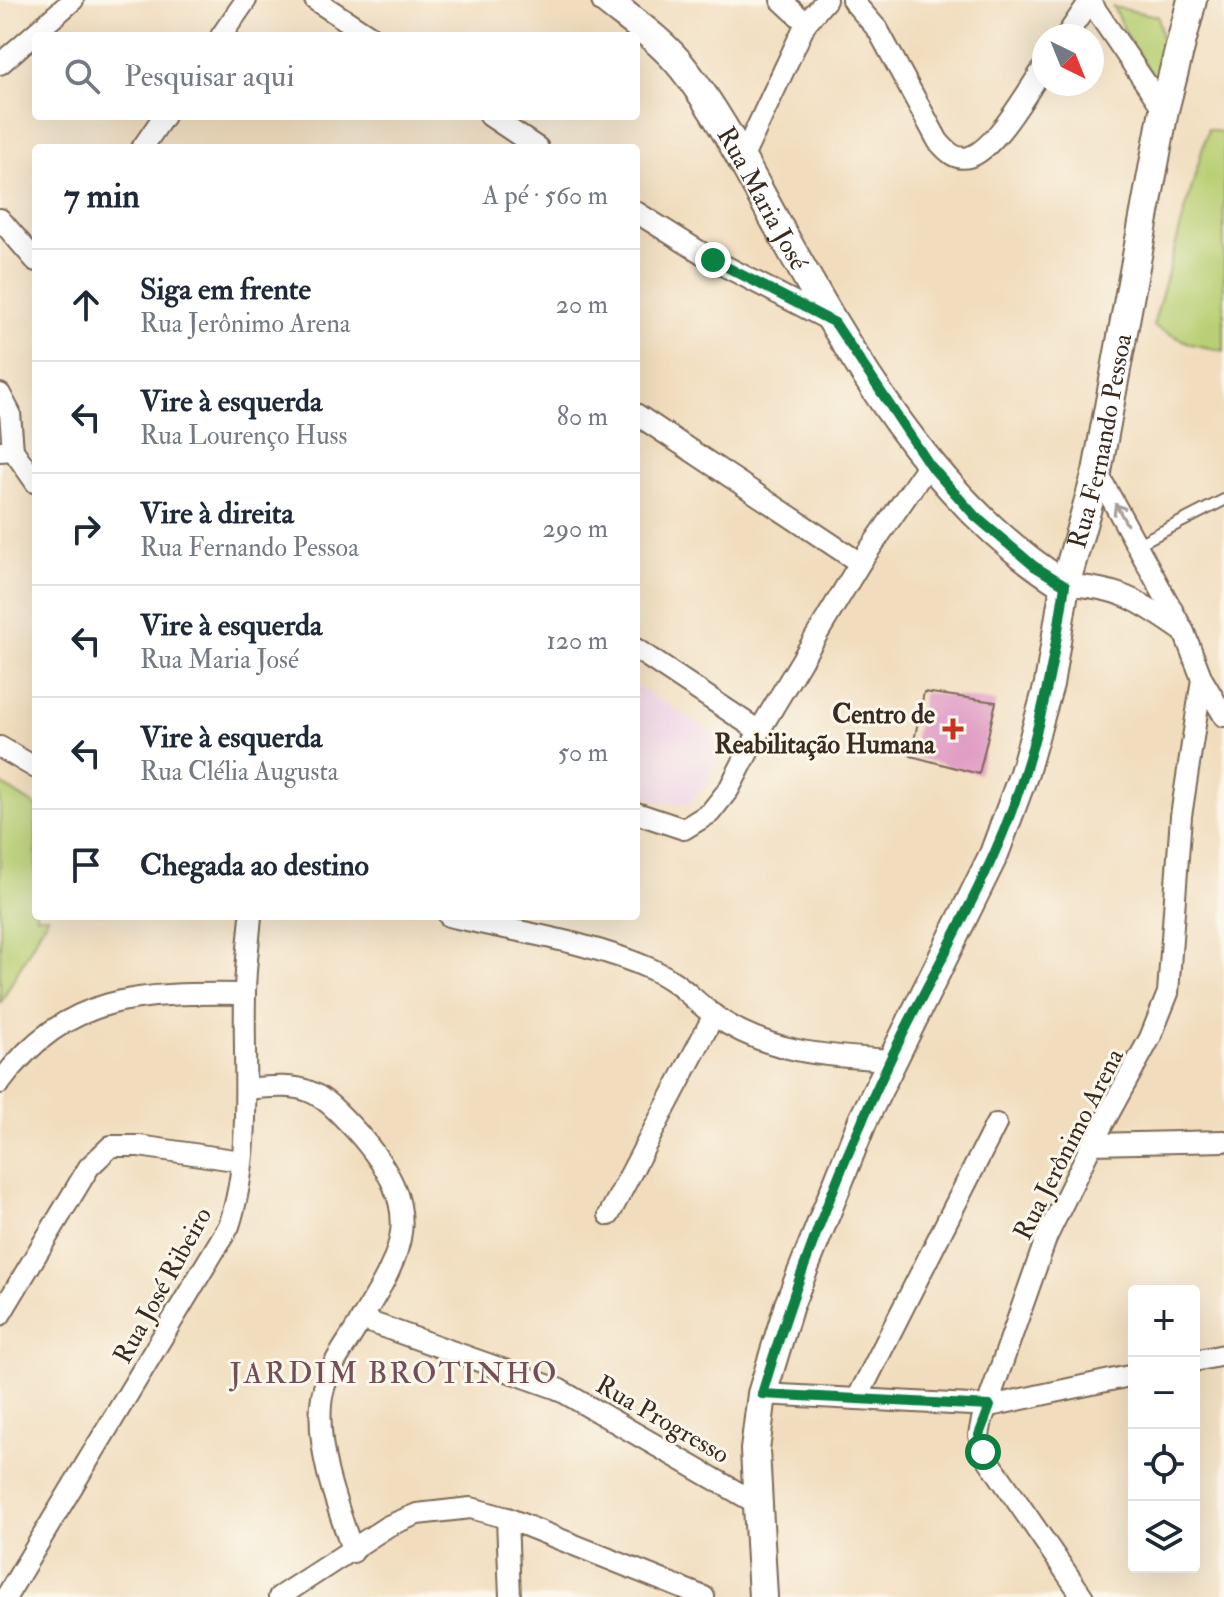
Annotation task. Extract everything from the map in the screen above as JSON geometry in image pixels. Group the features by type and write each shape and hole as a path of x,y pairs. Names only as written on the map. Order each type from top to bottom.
{"main road":[{"name":"Rua Maria José","path":"606,0 682,66 743,157 835,323 929,464 975,516 1034,566 1065,585"},
{"name":"Rua Fernando Pessoa","path":"763,1597 755,1450 762,1394 789,1305 890,1060 994,854 1024,773 1049,684 1065,585 1097,472 1164,110 1192,0"}],"street":[{"path":"36,32 73,0"},
{"path":"224,32 246,0"},
{"path":"315,0 364,32"},
{"path":"781,0 806,23"},
{"path":"743,157 806,23 826,0"},
{"path":"852,0 878,30 938,141 949,154 970,157 983,148 1032,83"},
{"path":"1074,24 1089,1 1164,110"},
{"path":"0,64 32,36"},
{"path":"145,144 161,120"},
{"path":"496,120 532,144"},
{"path":"640,214 713,260 835,323"},
{"path":"0,219 32,256"},
{"path":"0,394 10,413 6,450 32,479"},
{"path":"640,417 860,563"},
{"path":"640,814 684,829 710,813 729,789 759,731 860,563 929,464"},
{"path":"1097,472 1184,632 1202,679 1224,716"},
{"path":"1065,585 1100,586 1125,593 1184,632"},
{"path":"640,652 759,731"},
{"name":"Rua Jerônimo Arena","path":"1083,1597 983,1452 979,1435 1047,1236 1092,1144 1150,1038 1168,993 1181,816 1202,679"},
{"path":"0,747 32,766"},
{"name":"Rua José Ribeiro","path":"6,1597 229,1226 238,1199 241,1161 246,1089 245,994 251,920"},
{"path":"467,920 587,946 648,968 694,995 714,1015 770,1044 813,1056 890,1060"},
{"path":"0,1083 34,1044 71,1016 112,1001 144,995 245,994"},
{"path":"609,1215 714,1015"},
{"path":"246,1089 278,1086 318,1093 362,1138 387,1171 399,1194 403,1218 397,1248 386,1278 332,1367 321,1405 327,1475 353,1552"},
{"path":"857,1399 996,1124"},
{"path":"1092,1144 1224,1141"},
{"path":"0,1315 89,1167 111,1146 139,1146 241,1161"},
{"name":"Rua Progresso","path":"361,1319 558,1389 756,1503"},
{"path":"1200,1360 1224,1355"},
{"path":"762,1394 990,1406 1128,1376"},
{"path":"279,1597 353,1552 388,1526 417,1514 471,1508 507,1518 704,1597"},
{"path":"507,1518 510,1597"}],"lane":[{"path":"1138,544 1224,500"}],"shaded area":[{"path":"640,687 714,733 715,761 707,783 688,804 662,803 640,793"}],"green space":[{"path":"1113,7 1158,16 1166,61 1156,79 1132,46"},
{"path":"1208,129 1224,133 1224,351 1191,344 1153,326"},
{"path":"0,783 32,803 32,920 46,920 0,1004"}],"building":[{"name":"Centro de Reabilitação Humana","path":"924,692 996,702 979,774 911,756"}],"place":[{"name":"Centro de Reabilitação Humana","path":"953,729"}],"district":[{"name":"JARDIM BROTINHO","path":"394,1373"}],"route":[{"path":"713,260 789,302 835,323 929,464 975,516 1034,566 1065,585 1049,684 1024,773 994,854 863,1120 789,1305 762,1394 990,1406 982,1420 979,1435 983,1452"}]}
